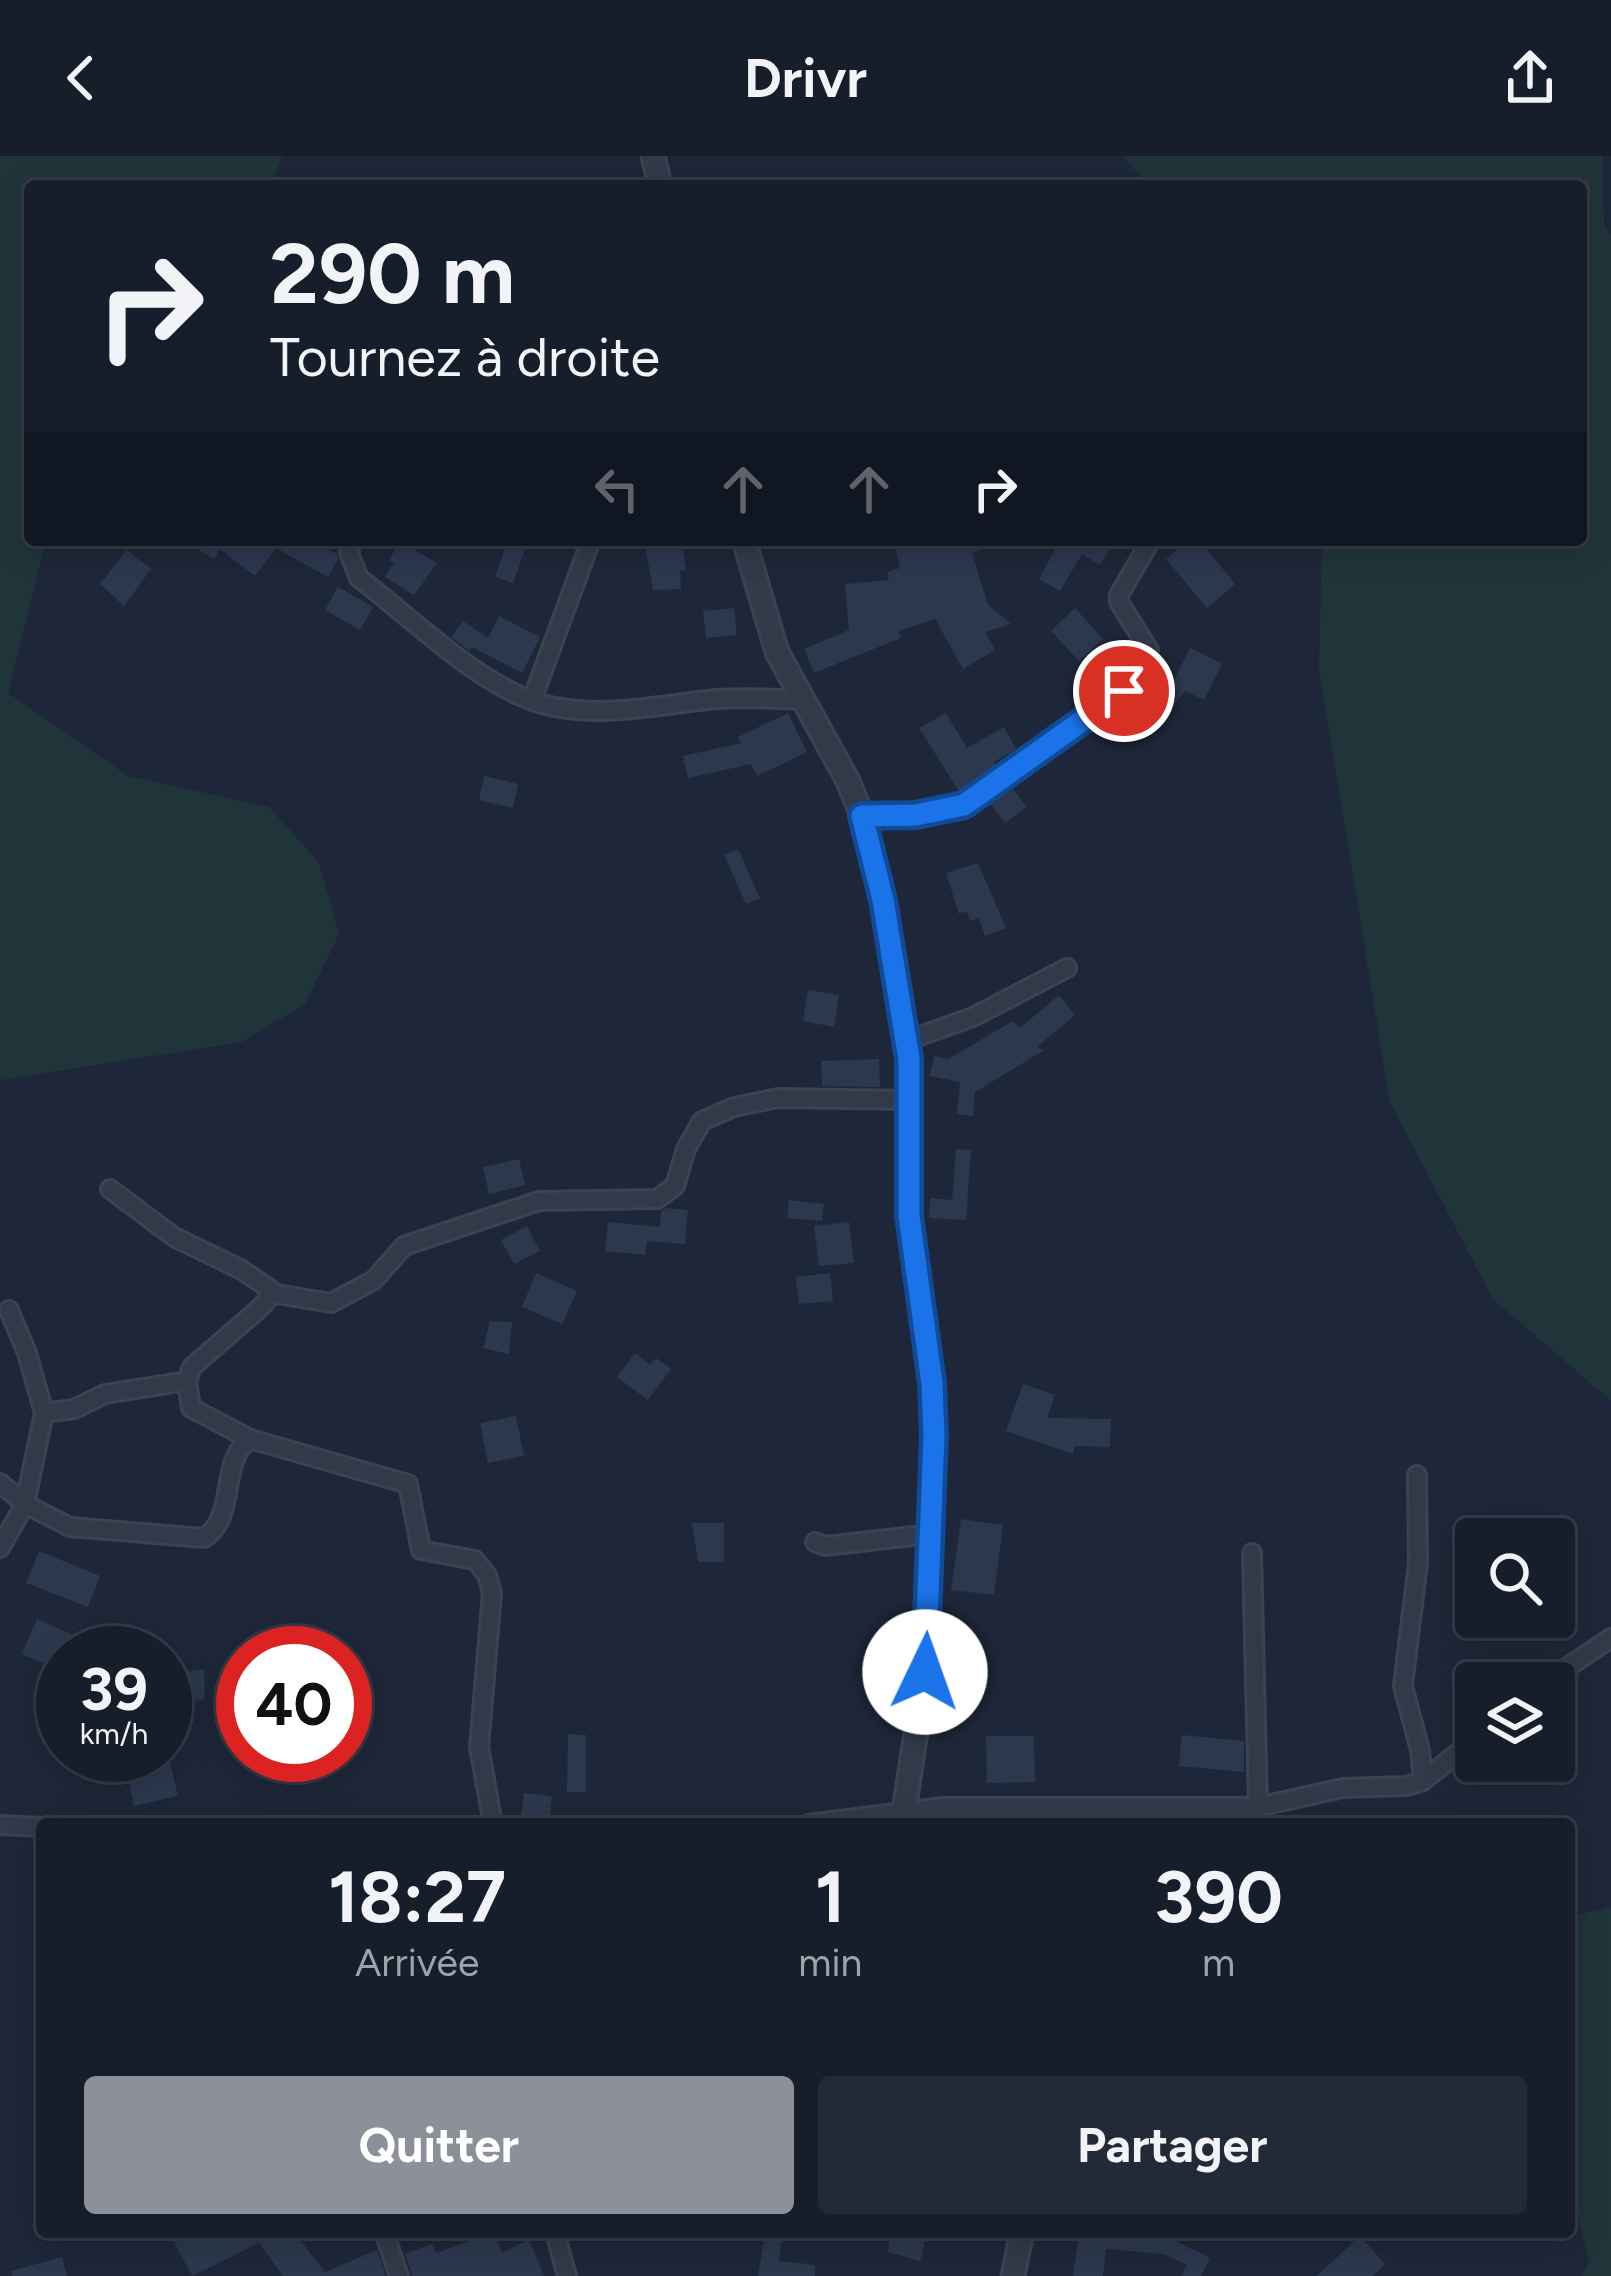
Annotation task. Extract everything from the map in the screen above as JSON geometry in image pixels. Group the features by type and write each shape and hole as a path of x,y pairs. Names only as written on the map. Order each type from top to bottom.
{"street":[{"path":"351,546 359,578 498,683 532,700 575,710 725,698 802,700"},
{"path":"532,700 588,546"},
{"path":"746,546 777,652 848,781 862,816 883,900 906,1041 907,1181 932,1383 925,1672 902,1818"},
{"path":"862,816 916,815 964,805 1124,691 1147,663 1149,650 1119,595 1147,546"},
{"path":"906,1041 973,1017 1067,968"},
{"path":"271,1293 331,1304 374,1280 404,1246 539,1201 657,1199 675,1186 686,1149 702,1120 734,1107 778,1098 910,1100"},
{"path":"110,1189 174,1237 242,1270 269,1286 271,1293"},
{"path":"271,1293 192,1367 187,1381 191,1408 250,1438 408,1484 421,1550 475,1560 488,1575 492,1594 479,1748 492,1818"},
{"path":"0,1548 25,1504 44,1412 9,1310"},
{"path":"44,1412 74,1409 105,1394 187,1381"},
{"path":"0,1484 25,1504 70,1527 204,1538 220,1524 232,1469 242,1444 250,1438"},
{"path":"1418,1474 1418,1563 1403,1686 1423,1780"},
{"path":"815,1542 825,1546 931,1534"},
{"path":"1252,1553 1258,1807"},
{"path":"1575,1662 1611,1638"},
{"path":"905,1818 942,1807 1258,1807 1343,1788 1407,1786 1423,1780 1455,1755"},
{"path":"0,1826 36,1827"},
{"path":"386,2238 399,2276"},
{"path":"557,2238 567,2276"},
{"path":"1013,2276 1021,2238"}],"green space":[{"path":"0,156 282,156 273,180 24,180 24,546 47,546 8,693 128,776 269,807 319,863 339,934 305,1004 241,1042 0,1080"},
{"path":"1124,156 1602,156 1604,225 1611,235 1611,1401 1493,1299 1390,1102 1319,669 1322,546 1587,546 1587,180 1143,180"},
{"path":"1611,1907 1611,2276 1582,2276 1589,2262 1575,2203 1575,1916"}],"building":[{"path":"193,546 323,546 338,559 328,577 276,548 255,576 220,549 214,559"},
{"path":"397,546 408,546 437,563 414,595 385,577 394,563 389,560"},
{"path":"506,546 526,547 513,583 495,577"},
{"path":"645,546 683,546 686,570 680,571 681,589 653,590"},
{"path":"894,546 988,546 972,553 988,605 1011,624 985,632 995,650 963,669 935,619 898,631 901,638 814,673 804,649 849,630 845,584 889,580 887,572 900,568"},
{"path":"1057,546 1111,546 1100,565 1082,554 1060,591 1039,579"},
{"path":"1182,546 1204,546 1235,584 1207,608 1166,559"},
{"path":"127,550 151,569 124,606 100,584"},
{"path":"338,587 373,607 360,630 325,610"},
{"path":"734,608 737,635 706,638 703,611"},
{"path":"1075,608 1103,639 1079,661 1051,631"},
{"path":"499,616 540,637 522,673 472,647 470,651 451,637 463,621 488,638"},
{"path":"1190,648 1222,664 1204,700 1185,691 1153,732 1124,708 1154,674 1171,687"},
{"path":"788,713 807,752 757,776 751,764 688,778 683,756 741,743 738,737"},
{"path":"946,713 967,748 1004,727 1016,749 994,762 998,768 960,793 919,728"},
{"path":"484,776 518,784 513,808 479,800"},
{"path":"1013,789 1027,807 1005,823 990,803"},
{"path":"738,849 760,898 746,904 724,855"},
{"path":"978,863 1006,928 985,936 979,918 970,921 967,911 959,914 946,873"},
{"path":"808,990 839,995 834,1027 803,1021"},
{"path":"1059,995 1075,1015 1038,1046 1043,1051 975,1092 973,1116 957,1114 960,1082 930,1076 934,1056 948,1059 1013,1021 1020,1028"},
{"path":"879,1059 880,1087 822,1086 821,1061"},
{"path":"956,1149 971,1150 966,1220 929,1218 930,1198 952,1200"},
{"path":"519,1159 525,1185 489,1194 483,1167"},
{"path":"789,1200 824,1204 822,1221 787,1218"},
{"path":"688,1210 685,1244 647,1241 645,1255 605,1251 608,1222 660,1227 661,1211"},
{"path":"849,1222 854,1263 819,1266 814,1226"},
{"path":"527,1226 540,1251 514,1264 501,1240"},
{"path":"536,1273 577,1291 562,1324 522,1307"},
{"path":"830,1273 833,1301 799,1304 796,1277"},
{"path":"490,1321 512,1322 509,1354 483,1348"},
{"path":"635,1353 650,1365 656,1358 671,1369 648,1400 617,1377"},
{"path":"1023,1384 1055,1395 1047,1418 1111,1419 1110,1447 1075,1446 1073,1454 1006,1431"},
{"path":"516,1416 524,1456 488,1463 480,1423"},
{"path":"961,1519 1003,1525 994,1595 951,1590"},
{"path":"692,1523 724,1523 724,1562 698,1562"},
{"path":"39,1551 100,1576 88,1607 26,1583"},
{"path":"37,1619 53,1626 36,1626 36,1660 22,1654"},
{"path":"204,1669 205,1699 192,1702 192,1671"},
{"path":"568,1734 586,1735 586,1792 567,1792"},
{"path":"1182,1735 1244,1741 1244,1772 1179,1766"},
{"path":"986,1736 1034,1736 1035,1782 987,1783"},
{"path":"129,1782 175,1782 178,1796 134,1806"},
{"path":"524,1793 552,1796 549,1818 521,1818"},
{"path":"182,2238 299,2238 325,2272 377,2250 386,2276 283,2276 259,2243 192,2276 174,2242"},
{"path":"477,2238 496,2238 502,2253 529,2239 544,2276 412,2276 405,2254 432,2244 436,2253"},
{"path":"764,2238 782,2238 779,2261 815,2265 815,2276 758,2276"},
{"path":"890,2238 926,2238 920,2261 888,2252"},
{"path":"1078,2238 1170,2238 1210,2258 1201,2276 1181,2276 1187,2265 1164,2254 1106,2249 1103,2276 1073,2276"},
{"path":"1358,2238 1385,2264 1373,2276 1317,2276"},
{"path":"62,2257 67,2276 12,2276 11,2271"}],"route":[{"path":"925,1672 934,1436 932,1383 909,1216 909,1059 883,900 862,816 916,815 964,805 1124,691"}]}
